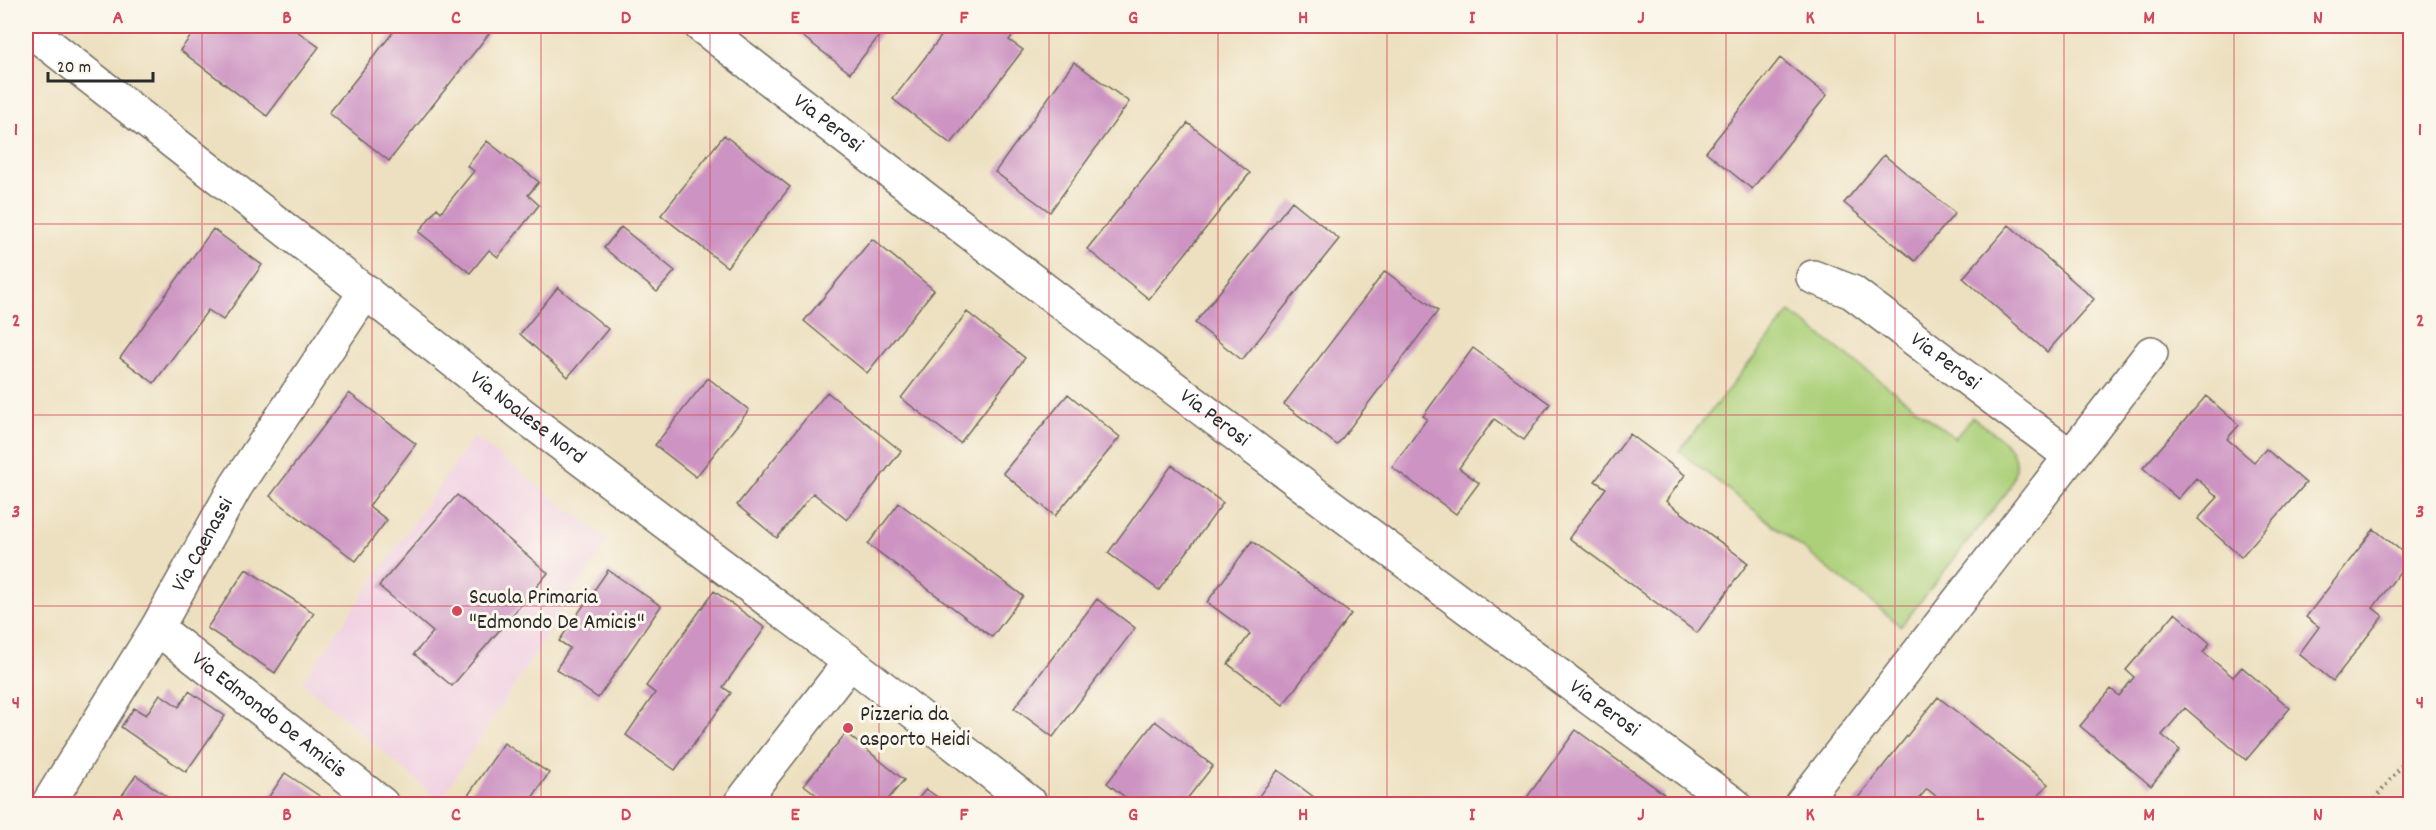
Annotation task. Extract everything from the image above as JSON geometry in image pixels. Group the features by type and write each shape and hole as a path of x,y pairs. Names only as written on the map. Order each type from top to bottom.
{"street":[{"name":"Via Perosi","path":"701,26 1010,266 1318,498 1734,804"},
{"name":"Via Noalese Nord","path":"26,27 524,416 850,662 1031,804"},
{"name":"Via Perosi","path":"1814,277 1852,292 2070,456"},
{"name":"Via Caenassi","path":"48,804 157,628 236,486 366,291"},
{"path":"1801,804 2151,353"},
{"name":"Via Edmondo De Amicis","path":"157,628 382,804"},
{"path":"740,804 850,662"}],"path":[{"path":"2371,804 2410,754"}],"shaded area":[{"name":"Scuola Primaria \"Edmondo De Amicis\"","path":"474,436 608,540 440,801 302,682"}],"green space":[{"path":"1790,312 1955,438 1972,417 2002,440 2014,456 2013,478 2007,492 1901,626 1679,451"}],"building":[{"path":"199,26 290,26 319,47 267,116 180,50"},
{"path":"398,26 495,26 389,161 329,113"},
{"path":"794,26 887,26 850,73 792,28"},
{"path":"949,26 1020,26 1009,40 1023,50 951,144 893,99"},
{"path":"1780,58 1827,95 1752,189 1706,152"},
{"path":"1074,62 1129,102 1050,212 995,172"},
{"path":"1188,123 1250,173 1149,299 1087,249"},
{"path":"724,135 790,187 727,267 661,215"},
{"path":"487,141 539,182 528,195 539,205 498,257 489,250 470,273 419,232 437,208 441,212 474,171 467,166"},
{"path":"1884,155 1955,213 1915,261 1844,203"},
{"path":"1292,201 1339,239 1242,360 1195,323"},
{"path":"2009,225 2094,299 2047,352 1963,278"},
{"path":"621,227 675,271 657,292 604,248"},
{"path":"213,229 262,265 223,320 208,310 154,383 120,358"},
{"path":"872,239 934,290 867,373 804,321"},
{"path":"1385,271 1438,311 1337,445 1284,404"},
{"path":"558,287 608,329 568,377 520,334"},
{"path":"967,312 1025,358 960,443 901,398"},
{"path":"1473,348 1550,404 1524,440 1494,419 1459,468 1479,483 1456,514 1392,467 1427,419 1423,416"},
{"path":"708,378 749,410 696,477 655,445"},
{"path":"827,392 901,451 847,520 813,493 777,538 737,505"},
{"path":"349,393 416,444 369,506 387,520 356,561 270,496"},
{"path":"1068,394 1120,437 1055,516 1003,473"},
{"path":"2206,396 2239,425 2227,439 2254,462 2266,449 2306,483 2241,557 2198,519 2218,497 2196,478 2178,499 2143,468"},
{"path":"1630,434 1685,475 1666,501 1748,563 1697,633 1569,538 1606,488 1595,481"},
{"path":"1172,465 1223,503 1159,590 1108,553"},
{"path":"457,495 548,573 452,686 414,654 433,632 379,586"},
{"path":"899,503 1023,596 992,637 868,544"},
{"path":"2374,529 2410,558 2373,608 2383,616 2333,681 2299,654 2319,627 2306,617"},
{"path":"1252,541 1351,614 1283,705 1228,664 1250,634 1207,602"},
{"path":"246,569 314,613 275,673 207,628"},
{"path":"608,570 661,606 598,698 556,669 570,648 559,641"},
{"path":"714,591 765,628 723,687 731,693 675,770 626,735 655,693 646,686"},
{"path":"1097,599 1135,628 1053,737 1014,708"},
{"path":"2175,613 2210,643 2203,652 2233,677 2242,667 2290,708 2246,760 2185,708 2162,735 2180,750 2151,786 2080,726 2111,689 2119,696 2134,677 2126,670"},
{"path":"189,691 225,716 186,772 121,727 134,708 146,715 160,694 179,707"},
{"path":"1938,697 2048,784 2032,804 1946,804 1927,789 1914,804 1853,804"},
{"path":"1155,721 1213,766 1183,804 1134,804 1107,783"},
{"path":"1576,730 1664,794 1656,804 1522,804"},
{"path":"846,733 904,780 884,804 828,804 804,785"},
{"path":"504,743 549,773 528,804 462,804"},
{"path":"1278,770 1323,804 1253,804"},
{"path":"285,773 327,801 324,804 264,804"},
{"path":"136,775 177,804 116,804"},
{"path":"926,789 947,804 914,804"}],"place":[{"name":"Scuola Primaria \"Edmondo De Amicis\"","path":"457,611"},
{"name":"Pizzeria da asporto Heidi","path":"848,728"}]}
